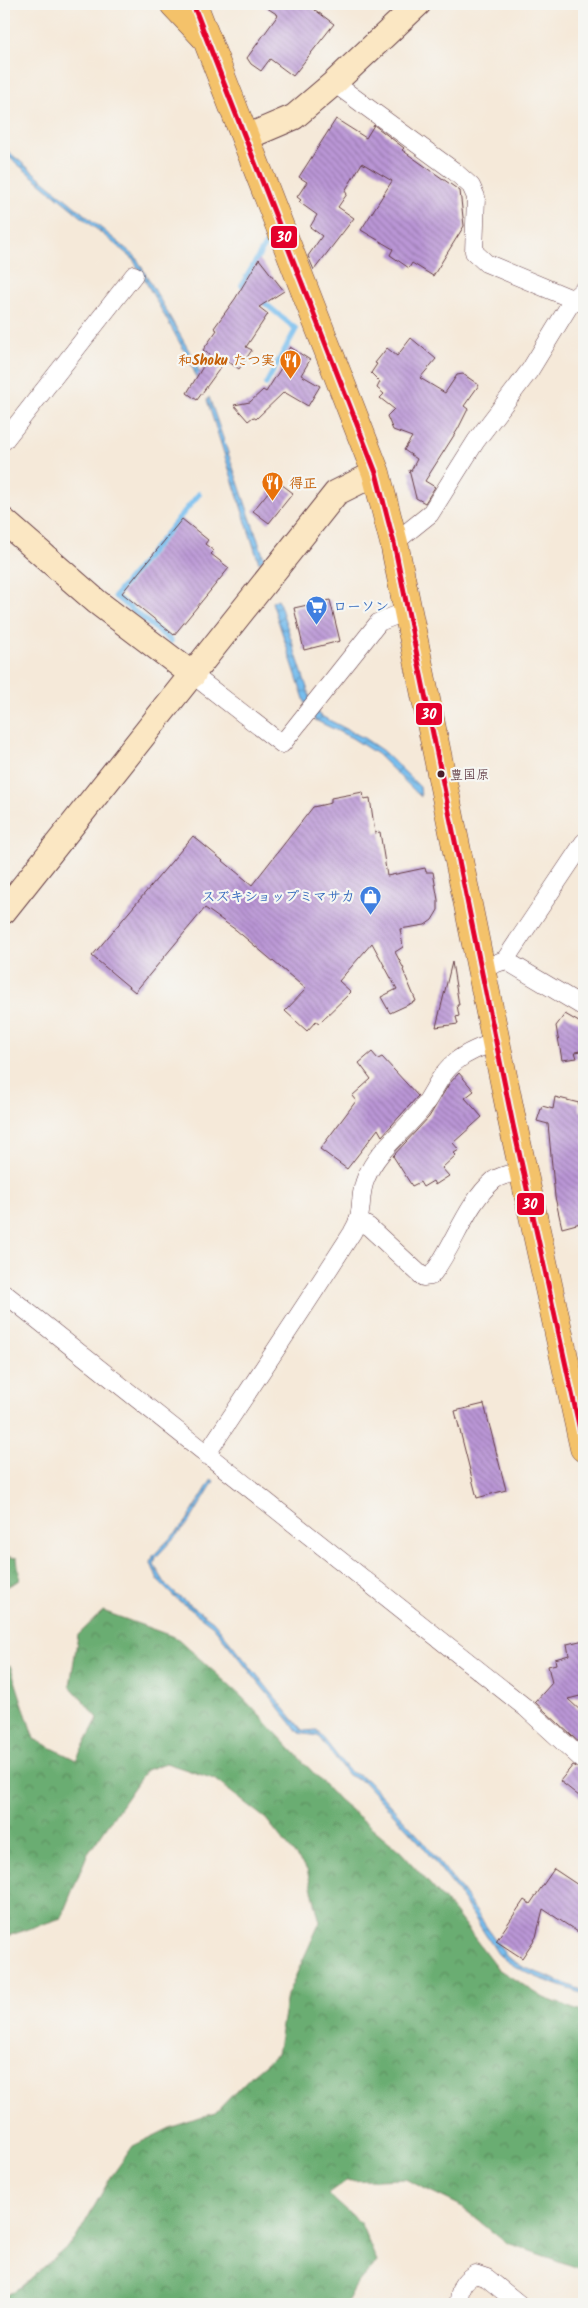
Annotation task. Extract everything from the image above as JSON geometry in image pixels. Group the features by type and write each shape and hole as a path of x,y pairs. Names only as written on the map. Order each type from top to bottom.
{"main road":[{"path":"174,4 207,39"},
{"path":"193,4 247,137 376,473 394,543 407,611 493,964 496,1042 523,1170 577,1380 584,1448"}],"street":[{"path":"247,137 294,117 418,4"},
{"path":"334,82 454,171 471,186 476,197 474,252 486,263 581,297 530,370 476,441 430,514 394,543"},
{"path":"4,441 134,275"},
{"path":"4,911 336,493 376,473"},
{"path":"4,521 97,602 282,744 379,622 407,611"},
{"path":"584,842 493,964 584,1007"},
{"path":"206,1455 358,1222 366,1178 385,1148 432,1096 442,1075 454,1062 475,1049 496,1042"},
{"path":"358,1222 369,1227 423,1277 431,1276 440,1264 478,1196 496,1179 523,1170"},
{"path":"4,1293 526,1708 584,1761"},
{"path":"459,2304 459,2289 466,2279 475,2274 487,2278 519,2304"}],"green space":[{"path":"4,1556 17,1558 20,1580 4,1588"},
{"path":"103,1611 177,1638 243,1698 339,1800 401,1852 454,1911 498,1969 544,1998 584,2013 584,2270 505,2242 459,2205 405,2179 346,2181 328,2194 361,2224 377,2262 355,2287 346,2304 4,2304 4,2297 22,2286 75,2240 111,2177 133,2146 172,2127 215,2113 252,2075 277,2054 287,1995 320,1922 307,1870 266,1819 214,1779 166,1763 146,1770 87,1855 61,1918 8,1936 4,1933 4,1667 10,1665 34,1739 76,1760 98,1718 70,1686 78,1635"}],"water":[{"path":"4,148 136,257 193,358 204,382 200,386 190,361 133,259 4,153"},
{"path":"209,397 264,558 259,563 207,400"},
{"path":"278,599 310,697 319,715 364,738 383,751 420,787 421,797 377,754 352,738 315,720 305,702 272,602"},
{"path":"212,1479 214,1481 190,1521 156,1557 154,1565 167,1586 213,1621 301,1729 304,1731 317,1730 349,1771 367,1780 422,1840 462,1891 507,1957 523,1967 584,1991 584,1994 517,1968 498,1954 456,1889 419,1842 365,1783 348,1775 318,1736 299,1733 213,1626 174,1597 158,1581 151,1563 153,1556 186,1522"}],"building":[{"path":"261,4 307,4 334,24 293,76 270,59 261,71 251,64 247,58 278,15"},
{"path":"336,119 366,138 374,125 404,148 402,150 460,191 464,226 433,276 412,263 409,268 390,255 393,249 361,230 392,181 362,163 345,191 347,194 338,207 354,218 314,270 308,256 322,236 310,227 317,215 299,202 301,200 297,197 307,182 299,177"},
{"path":"259,259 284,291 259,307 268,314 246,347 252,350 239,369 226,360 197,400 187,393 210,355 203,350 217,330 214,328 235,299"},
{"path":"411,338 436,359 420,378 445,393 457,375 463,374 479,385 464,406 468,409 458,429 425,481 435,487 425,503 416,498 409,470 411,471 417,459 404,450 412,437 393,430 387,416 394,409 380,398 384,394 377,388 380,382 371,373 377,364 375,363 387,348 397,356"},
{"name":"和Shoku たつ実","path":"290,347 310,360 301,375 320,386 308,406 284,392 256,419 253,417 248,421 234,405 250,402 263,390 266,392 283,365 280,363"},
{"name":"得正","path":"277,481 293,493 269,523 253,511"},
{"path":"182,519 208,540 205,544 214,551 211,554 229,568 174,635 122,593"},
{"name":"ローソン","path":"330,600 340,641 304,650 294,608"},
{"path":"363,792 364,799 370,798 375,833 380,832 387,876 425,868 426,872 433,872 438,910 432,920 425,925 400,929 403,947 395,952 404,969 416,1001 390,1013 381,997 397,989 372,943 339,981 351,992 319,1023 316,1021 307,1031 285,1011 306,989 236,930 205,908 135,992 92,956 193,836 252,885 313,807 331,803 331,798"},
{"path":"452,962 459,1005 457,1005 459,1016 456,1017 458,1024 436,1027"},
{"path":"565,1014 584,1025 584,1044 580,1051 575,1052 577,1058 562,1060 556,1026"},
{"path":"372,1052 378,1059 382,1057 418,1096 382,1136 378,1129 347,1169 320,1149 356,1101 352,1096 371,1079 359,1063"},
{"path":"459,1073 474,1091 465,1098 482,1117 453,1143 459,1150 454,1153 456,1155 442,1168 449,1176 435,1185 433,1181 423,1187 420,1182 412,1186 393,1156 429,1117 449,1084"},
{"path":"555,1097 579,1103 579,1110 584,1112 584,1222 562,1228 555,1197 548,1124 537,1121 542,1106 553,1109"},
{"path":"484,1404 506,1490 477,1498 455,1411"},
{"path":"584,1640 584,1695 568,1699 584,1714 584,1747 535,1702 552,1683 548,1666 556,1664 555,1659 569,1655 567,1644"},
{"path":"573,1765 584,1771 584,1800 560,1781"},
{"path":"554,1869 584,1889 584,1936 543,1909 536,1937 522,1958 496,1941 524,1900 530,1904"}],"waterway":[{"path":"248,289 242,285 265,245"},
{"path":"261,300 296,329 266,384"},
{"path":"171,641 115,596 199,494"}],"transit line":[{"name":"30","path":"193,4 376,473 394,543 513,1125 584,1448"}],"place":[{"name":"和Shoku たつ実","path":"291,379"},
{"name":"得正","path":"273,502"},
{"name":"ローソン","path":"317,625"},
{"name":"豊国原","path":"441,774"},
{"name":"スズキショップミマサカ","path":"371,915"}]}
